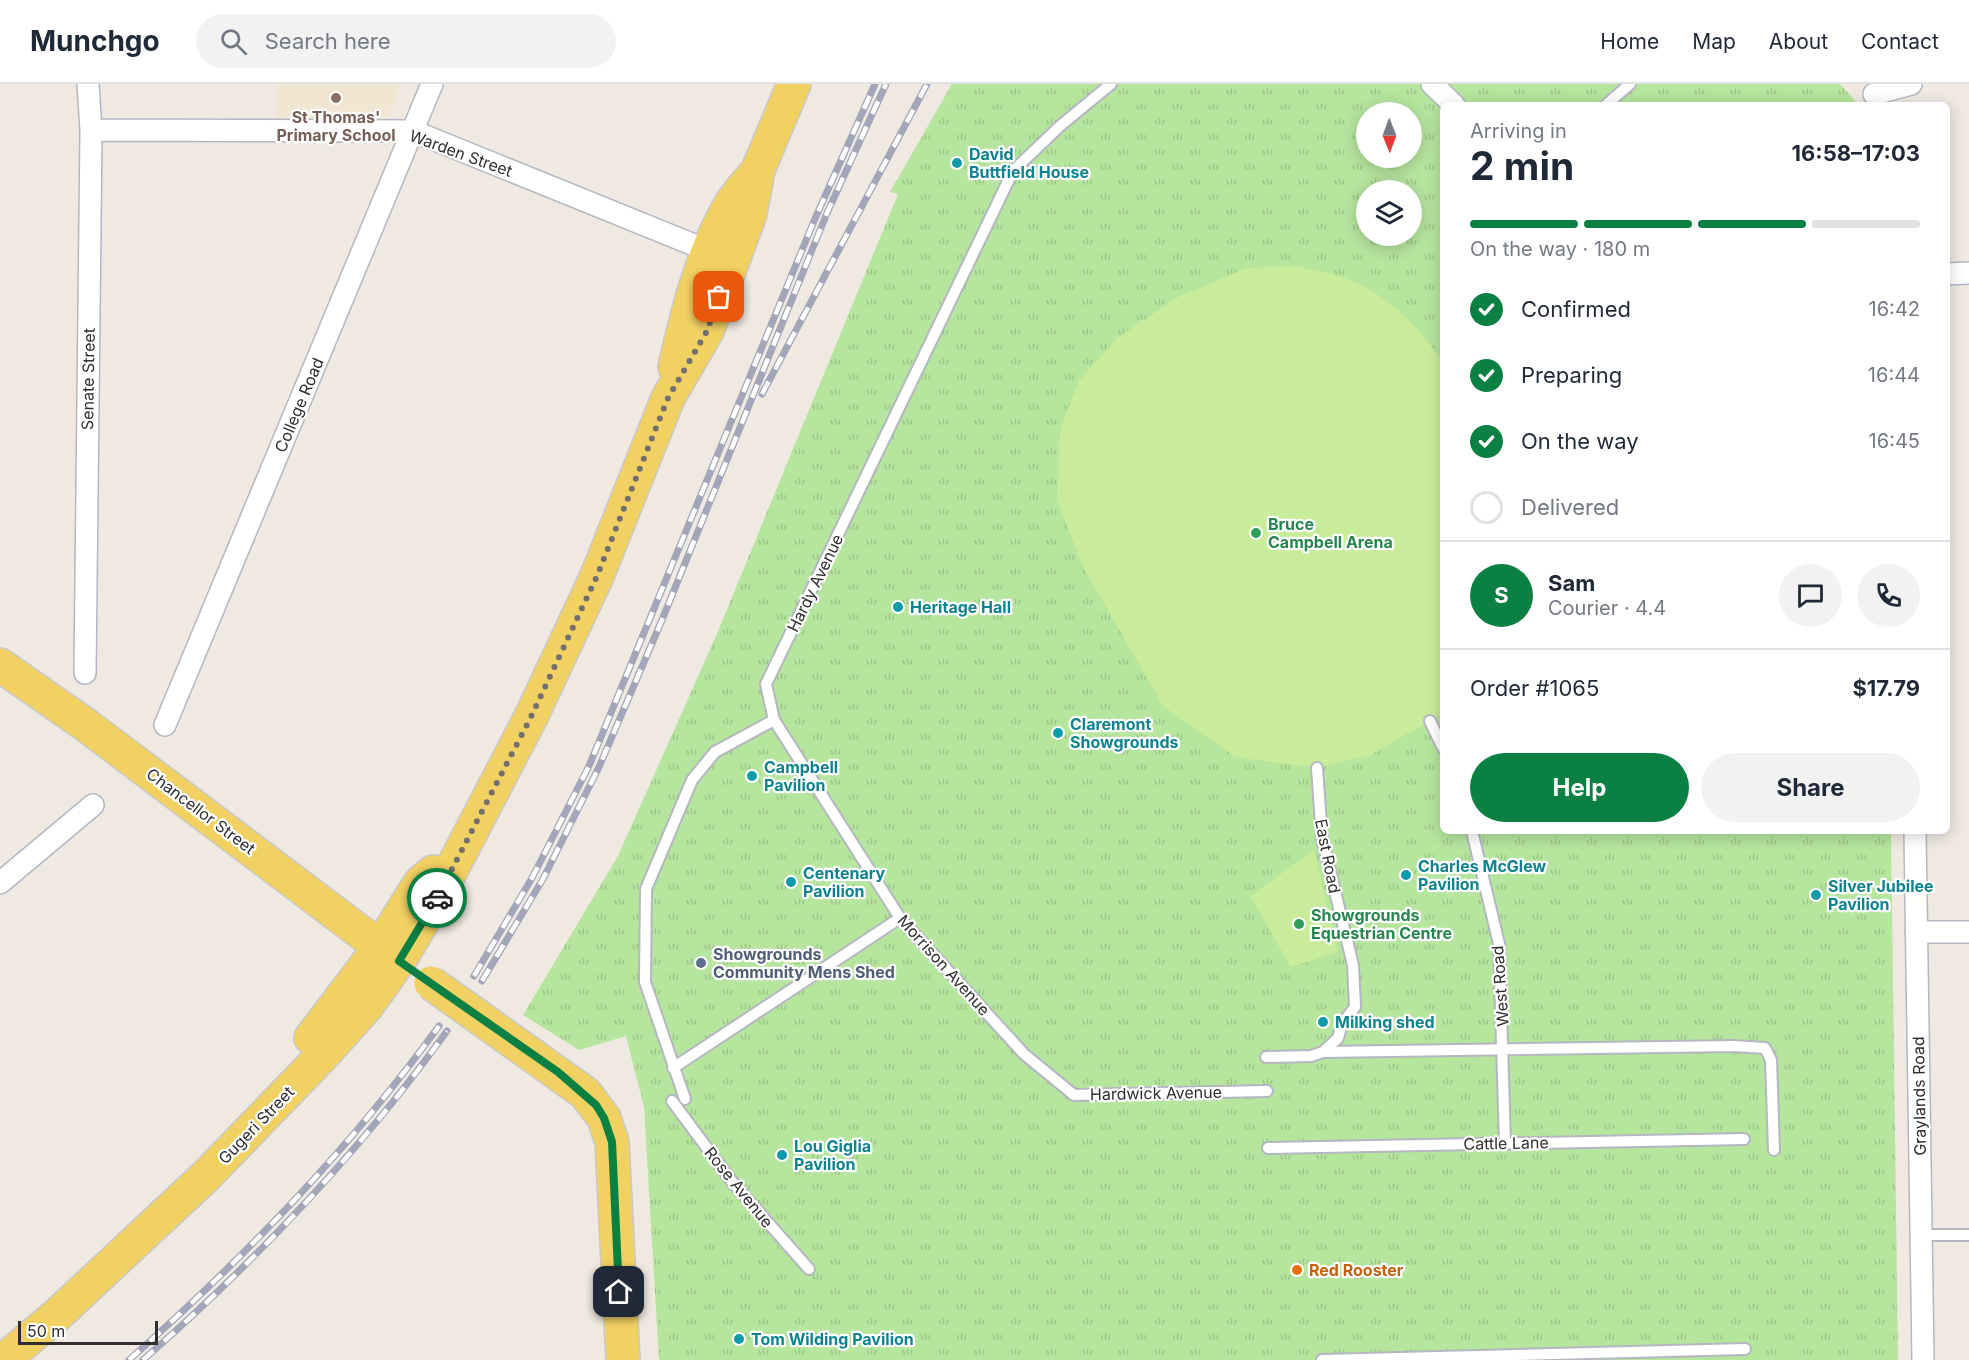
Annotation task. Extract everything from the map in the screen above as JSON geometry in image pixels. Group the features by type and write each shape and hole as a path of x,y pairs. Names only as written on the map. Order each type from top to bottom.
{"main road":[{"name":"Gugeri Street","path":"4,1360 57,1315 206,1176 367,1006 420,883 460,850 531,717 597,576 668,398 707,331 750,214 758,170 794,84"},
{"name":"Gugeri Street","path":"668,398 684,324 709,251 729,207 758,170"},
{"name":"Chancellor Street","path":"0,665 86,725 389,954 585,1093 604,1118 612,1142 623,1360"},
{"name":"Gugeri Street","path":"0,1343 26,1323 131,1226 302,1050 389,954"}],"street":[{"name":"Senate Street","path":"85,673 91,130 88,84"},
{"name":"College Road","path":"165,725 432,84"},
{"path":"1432,84 1451,102"},
{"path":"1874,94 1911,84"},
{"name":"Warden Street","path":"91,130 413,131 709,251"},
{"path":"1950,274 1969,273"},
{"path":"0,882 93,805"},
{"name":"Graylands Road","path":"1915,834 1923,1360"},
{"path":"1916,932 1969,932"}],"lane":[{"name":"Hardy Avenue","path":"774,720 766,684 1013,171 1060,126 1111,84"},
{"path":"1609,102 1630,84"},
{"name":"Morrison Avenue","path":"774,720 900,918 1024,1054"},
{"path":"685,1099 645,982 646,889 692,780 715,752 774,720"},
{"path":"1430,721 1440,742"},
{"name":"East Road","path":"1317,768 1322,838 1353,964 1355,1007 1342,1024 1338,1038 1323,1052"},
{"name":"West Road","path":"1473,834 1499,944 1504,1049 1505,1143"},
{"path":"674,1068 900,918"},
{"path":"1266,1057 1311,1056 1323,1052 1765,1048 1771,1060 1774,1150"},
{"name":"Hardwick Avenue","path":"1024,1054 1074,1095 1267,1091"},
{"name":"Rose Avenue","path":"672,1101 733,1183 809,1269"},
{"name":"Cattle Lane","path":"1268,1148 1743,1139"},
{"path":"1921,1235 1969,1235"},
{"path":"1322,1360 1744,1349"}],"shaded area":[{"name":"St Thomas' Primary School","path":"276,84 401,84 388,117 276,120"}],"green space":[{"name":"Claremont Showgrounds","path":"952,84 1840,84 1856,102 1440,102 1440,834 1891,834 1898,1360 659,1360 644,1107 626,1036 579,1050 523,1015 618,856 716,636 898,194 890,192"},
{"name":"Bruce Campbell Arena","path":"1295,266 1323,272 1363,286 1403,314 1426,339 1440,359 1440,715 1371,755 1317,768 1235,757 1163,706 1083,567 1057,499 1060,429 1079,381 1117,338 1178,297 1246,268"},
{"name":"Showgrounds Equestrian Centre","path":"1314,850 1338,952 1291,967 1250,896"}],"railway":[{"path":"474,976 532,878 589,766 814,221 875,84"},
{"path":"482,981 543,879 599,767 662,620 827,213 886,84"},
{"path":"762,394 927,84"},
{"path":"129,1360 213,1282 293,1202 368,1117 439,1026"},
{"path":"143,1360 226,1284 342,1163 447,1031"}],"way so far":[{"path":"437,898 531,717 597,576 668,398 707,331 719,297"}],"place":[{"name":"St Thomas' Primary School","path":"336,98"},
{"name":"David Buttfield House","path":"957,163"},
{"name":"Bruce Campbell Arena","path":"1256,533"},
{"name":"Heritage Hall","path":"898,607"},
{"name":"Claremont Showgrounds","path":"1058,733"},
{"name":"Campbell Pavilion","path":"752,776"},
{"name":"Charles McGlew Pavilion","path":"1406,875"},
{"name":"Centenary Pavilion","path":"791,882"},
{"name":"Silver Jubilee Pavilion","path":"1816,895"},
{"name":"Showgrounds Equestrian Centre","path":"1299,924"},
{"name":"Showgrounds Community Mens Shed","path":"701,963"},
{"name":"Milking shed","path":"1323,1022"},
{"name":"Lou Giglia Pavilion","path":"782,1155"},
{"name":"Red Rooster","path":"1297,1270"},
{"name":"Tom Wilding Pavilion","path":"739,1339"}],"route":[{"path":"437,898 399,961 558,1072 585,1093 596,1105 604,1118 612,1142 619,1292"}]}
